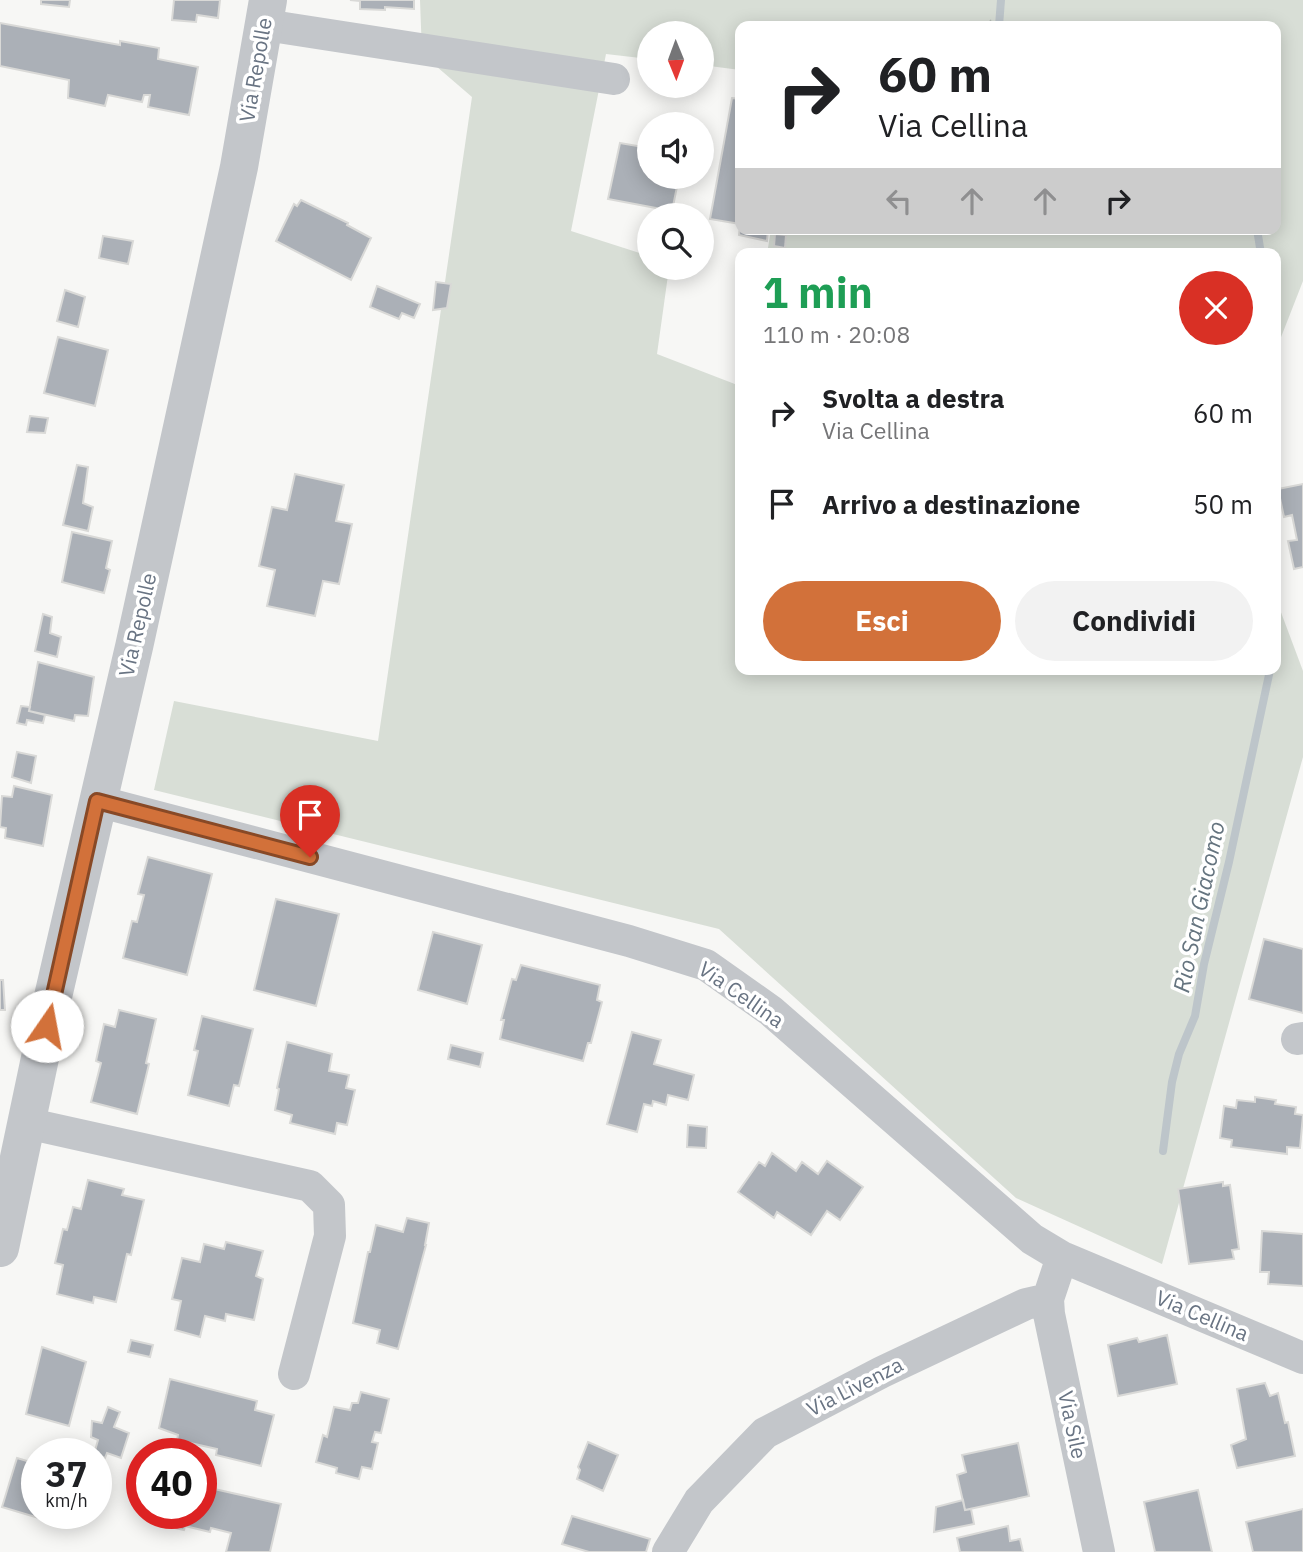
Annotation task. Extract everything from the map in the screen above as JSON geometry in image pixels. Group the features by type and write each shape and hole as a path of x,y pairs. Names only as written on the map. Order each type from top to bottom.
{"street":[{"path":"267,13 614,79"},
{"name":"Via Repolle","path":"0,1248 15,1143 134,647 239,167 267,13"},
{"name":"Via Cellina","path":"97,801 603,934 706,965 771,1012 1032,1239 1062,1257 1303,1358"},
{"path":"15,1143 310,1186 329,1205 330,1236 294,1374"},
{"path":"1048,1298 1062,1257"},
{"name":"Via Livenza","path":"668,1552 699,1501 765,1433 881,1372 1026,1304 1048,1298"},
{"name":"Via Sile","path":"1048,1298 1049,1314 1099,1552"}],"green space":[{"path":"420,0 1303,0 1303,281 1281,337 1281,248 768,248 770,235 1281,235 1281,21 735,21 735,69 714,67 714,21 637,21 637,58 606,54 571,231 637,252 637,280 667,280 657,354 735,384 735,675 1281,675 1281,612 1303,671 1303,757 1162,1264 1016,1198 719,929 154,790 174,701 378,741 472,97 422,54"},
{"path":"971,0 1001,0 998,21 987,21"}],"building":[{"path":"41,0 70,0 69,7 41,4"},
{"path":"174,0 220,0 218,18 197,15 196,22 172,20"},
{"path":"350,0 414,0 414,9 360,9 360,1"},
{"path":"0,23 120,45 120,41 159,48 158,59 198,67 189,115 148,107 150,95 144,95 142,102 108,95 105,106 68,98 69,80 0,66"},
{"path":"732,98 735,98 735,223 714,220 713,203"},
{"path":"620,143 637,146 637,189 677,189 674,203 637,204 608,199"},
{"path":"301,200 348,223 347,225 371,238 351,280 276,241 294,204 297,206"},
{"path":"739,235 768,235 767,241"},
{"path":"775,235 786,235 785,248 774,246"},
{"path":"103,236 133,241 128,264 99,258"},
{"path":"436,282 451,284 447,308 433,310"},
{"path":"377,286 420,304 414,318 402,313 399,319 370,307"},
{"path":"65,290 85,297 78,327 57,321"},
{"path":"58,337 108,350 95,406 44,393"},
{"path":"30,416 48,418 45,433 27,432"},
{"path":"77,465 88,467 83,503 93,507 88,531 63,525"},
{"path":"295,474 344,485 336,521 352,524 339,584 323,581 315,616 267,606 275,570 259,566 272,507 287,510"},
{"path":"1303,484 1303,567 1294,569 1288,541 1297,540 1292,515 1284,517 1281,488"},
{"path":"72,532 112,541 106,568 110,570 104,593 62,582"},
{"path":"43,614 52,617 50,633 61,637 57,657 35,651"},
{"path":"38,662 94,677 88,716 75,715 74,721 29,711"},
{"path":"21,706 30,707 29,711 45,715 43,723 27,720 26,725 17,723"},
{"path":"17,752 36,756 31,783 12,777"},
{"path":"14,786 52,795 43,846 5,838 6,828 0,827 2,796 12,797"},
{"path":"148,857 212,874 187,975 123,958 132,921 137,922 144,895 138,894"},
{"path":"276,899 339,914 316,1006 254,990"},
{"path":"433,932 482,945 467,1004 418,990"},
{"path":"1264,939 1303,949 1303,1013 1249,999"},
{"path":"521,965 600,985 597,1000 602,1002 583,1061 500,1039 504,1020 501,1020 512,979 516,980"},
{"path":"0,980 3,980 5,1010 0,1010"},
{"path":"119,1010 156,1019 137,1114 91,1102 101,1063 96,1061 104,1024 115,1027"},
{"path":"202,1016 253,1029 239,1086 234,1085 229,1106 188,1095 198,1051 194,1050"},
{"path":"632,1032 661,1040 654,1064 694,1075 688,1100 668,1095 666,1105 653,1101 652,1106 644,1104 637,1132 607,1124"},
{"path":"287,1042 332,1054 329,1071 349,1075 346,1088 355,1090 347,1125 337,1123 335,1134 290,1123 292,1115 275,1110"},
{"path":"451,1045 483,1053 480,1067 448,1059"},
{"path":"1255,1097 1296,1107 1295,1114 1303,1115 1300,1148 1287,1147 1287,1154 1231,1147 1232,1140 1220,1138 1224,1106 1236,1108 1237,1100 1255,1102"},
{"path":"688,1125 707,1127 706,1148 687,1147"},
{"path":"772,1153 796,1171 802,1162 818,1174 827,1161 863,1187 840,1220 827,1211 811,1235 777,1212 774,1218 738,1192 759,1162 765,1166"},
{"path":"88,1180 124,1189 122,1195 144,1200 116,1302 94,1297 93,1303 57,1294 63,1265 55,1263 63,1229 67,1230 73,1207 81,1209"},
{"path":"1223,1182 1223,1186 1230,1185 1239,1249 1232,1250 1234,1259 1189,1264 1178,1189"},
{"path":"407,1218 429,1223 426,1245 398,1349 377,1343 380,1330 353,1323 376,1225 403,1232"},
{"path":"1262,1231 1303,1234 1303,1286 1268,1284 1269,1272 1260,1272"},
{"path":"226,1242 263,1251 256,1276 263,1279 254,1320 226,1314 225,1321 205,1316 200,1337 175,1330 181,1301 172,1299 182,1258 200,1262 204,1244 224,1249"},
{"path":"1167,1335 1177,1384 1118,1396 1108,1345 1137,1338 1139,1342"},
{"path":"131,1340 153,1345 150,1357 128,1352"},
{"path":"42,1347 86,1362 69,1426 26,1414"},
{"path":"170,1379 257,1401 255,1410 274,1415 261,1466 217,1455 217,1438 177,1438 178,1435 159,1428"},
{"path":"1265,1383 1270,1396 1278,1393 1295,1456 1237,1468 1231,1445 1246,1439 1237,1389"},
{"path":"361,1392 389,1399 381,1433 375,1432 372,1442 378,1443 372,1469 362,1467 359,1479 336,1473 337,1468 316,1462 323,1435 327,1437 334,1407 350,1410 352,1403 358,1403"},
{"path":"108,1407 120,1412 114,1427 129,1433 121,1458 112,1455 112,1438 91,1437 92,1421 102,1423"},
{"path":"588,1442 618,1455 603,1491 577,1479 580,1470 578,1467"},
{"path":"1018,1443 1029,1496 965,1510 957,1475 966,1472 962,1455"},
{"path":"17,1458 21,1459 21,1513 2,1507"},
{"path":"217,1490 281,1504 270,1552 226,1552 231,1533 215,1529"},
{"path":"1198,1490 1212,1552 1155,1552 1144,1502"},
{"path":"963,1500 965,1510 971,1509 974,1524 934,1532 936,1507"},
{"path":"1303,1509 1303,1552 1253,1552 1246,1522"},
{"path":"572,1516 650,1539 646,1552 589,1552 562,1544"},
{"path":"1008,1526 1010,1541 1020,1539 1023,1552 960,1552 957,1538"}],"waterway":[{"name":"Rio San Giacomo","path":"999,21 1001,0"},
{"name":"Rio San Giacomo","path":"1258,235 1260,248"},
{"name":"Rio San Giacomo","path":"1163,1151 1172,1082 1179,1054 1195,1016 1204,964 1269,675"}],"route":[{"path":"47,1026 97,801 310,857"}]}
